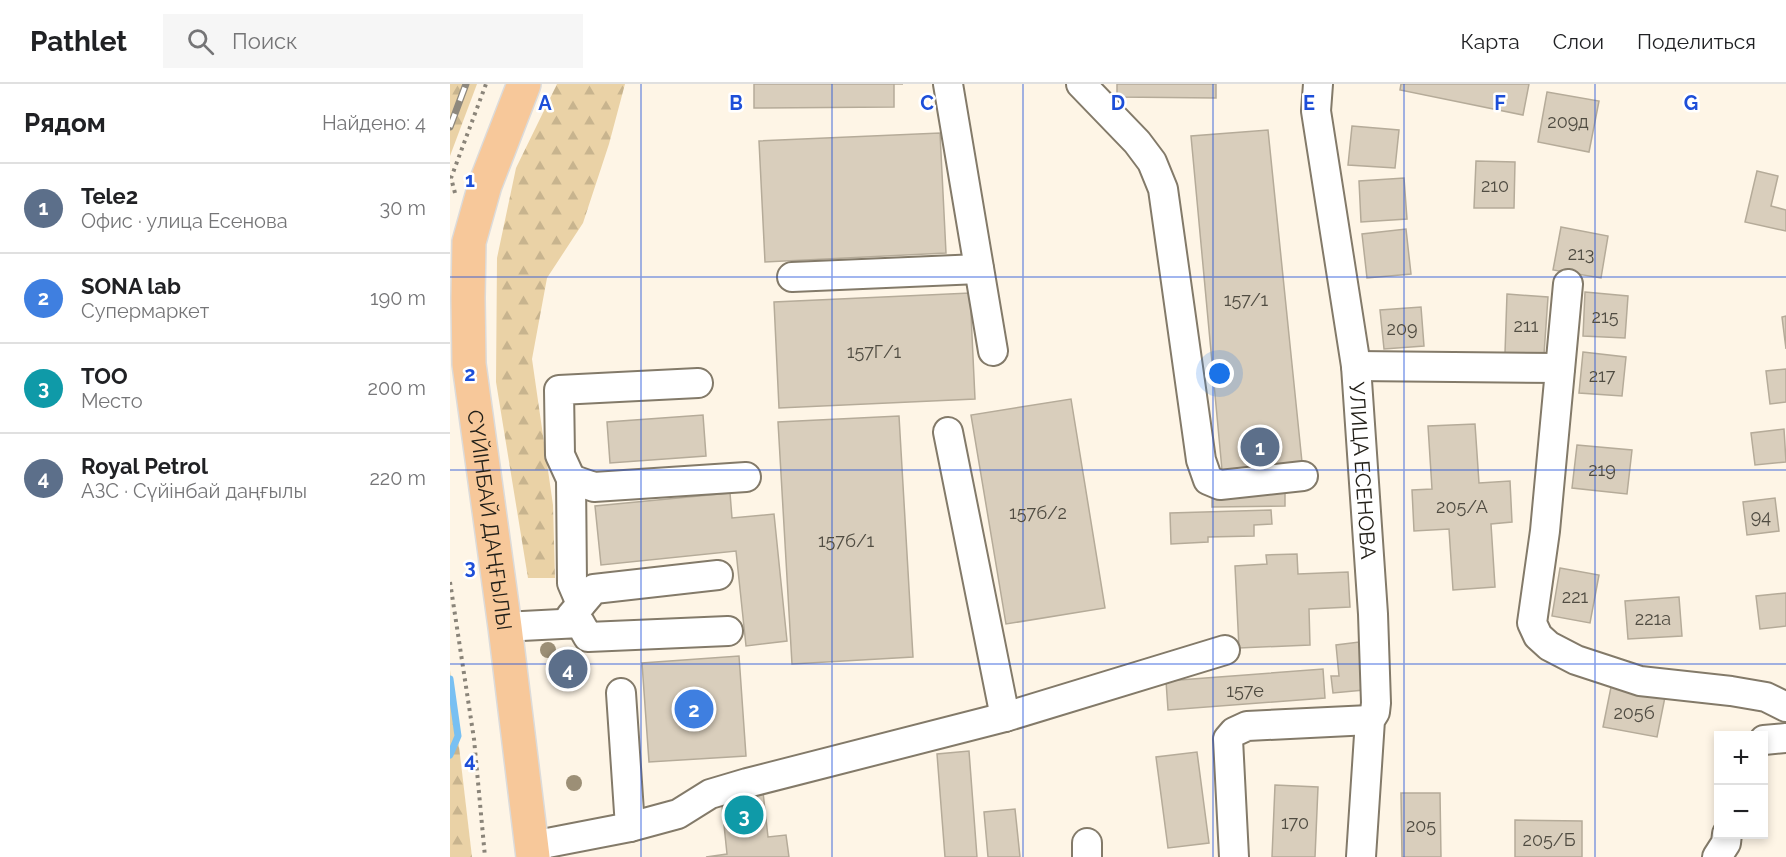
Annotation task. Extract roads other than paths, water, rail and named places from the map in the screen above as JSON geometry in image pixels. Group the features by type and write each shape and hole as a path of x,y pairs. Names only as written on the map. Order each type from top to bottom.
{"main road":[{"name":"СҮЙІНБАЙ ДАҢҒЫЛЫ","path":"524,84 484,185 469,242 469,364 505,627 532,851"}],"street":[{"path":"948,84 993,351"},
{"path":"1081,84 1137,142 1152,162 1163,189 1201,460 1208,480 1220,485 1303,476"},
{"name":"УЛИЦА ЕСЕНОВА","path":"1318,84 1316,111 1356,366 1373,614 1376,703 1375,712 1370,720 1361,857"},
{"path":"792,277 979,269"},
{"path":"1568,284 1545,531 1532,623 1538,636 1549,646 1576,660 1640,681 1766,697 1786,707"},
{"path":"1356,366 1560,368"},
{"path":"698,383 559,390 560,455 571,479 572,614 588,637 728,631"},
{"path":"948,432 1005,717"},
{"path":"571,479 594,487 746,477"},
{"path":"505,627 572,614 594,589 718,575"},
{"path":"532,851 678,814 710,794 747,783 1005,717 1224,650"},
{"path":"621,693 630,827"},
{"path":"1234,857 1228,739 1234,732 1247,726 1370,720"},
{"path":"1768,740 1786,738"},
{"path":"1717,857 1726,839"}],"waterway":[{"path":"450,679 458,736 450,755"}],"railway":[{"path":"450,127 466,84"}],"place":[{"name":"Tele2","path":"1260,447"},
{"name":"Royal Petrol","path":"568,669"},
{"name":"SONA lab","path":"694,709"},
{"name":"ТОО","path":"744,815"}]}
